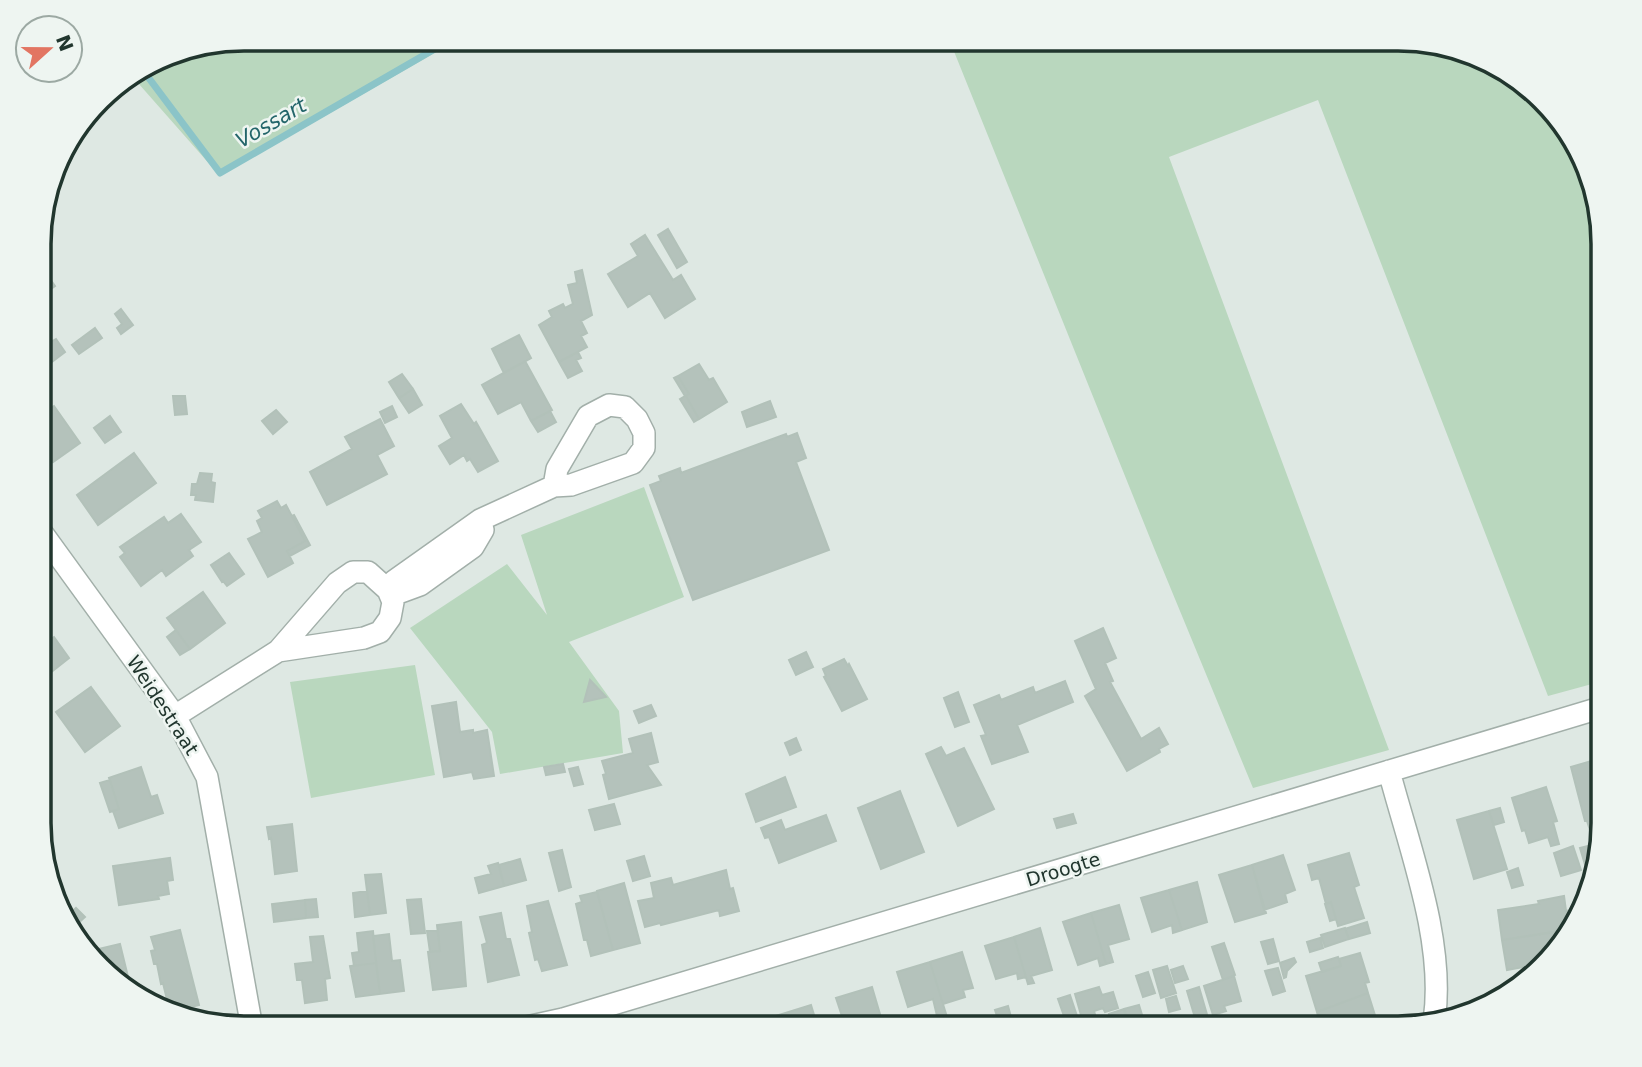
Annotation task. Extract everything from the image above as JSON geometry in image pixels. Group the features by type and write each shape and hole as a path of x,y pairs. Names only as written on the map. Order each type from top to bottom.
{"street":[{"path":"388,590 401,592 420,585 473,547 484,530 480,520 554,486 571,485 633,463 643,448 644,433 637,419 625,407 609,405 594,411 557,468 554,486"},
{"name":"Weidestraat","path":"51,545 175,716 207,777 250,1016"},
{"path":"175,716 278,651 337,583 353,572 368,572 388,590 393,602 390,618 380,632 364,638 278,651"},
{"name":"Droogte","path":"573,1016 1591,711"},
{"path":"1389,771 1429,919 1436,973 1434,1013"}],"green space":[{"path":"438,51 220,176 138,83 182,61 219,52"},
{"path":"954,51 1423,52 1472,65 1516,91 1535,107 1565,147 1577,170 1590,219 1591,684 1548,696 1318,100 1169,157 1389,750 1253,788"},
{"path":"644,487 684,597 569,642 619,711 623,753 500,774 492,732 410,628 507,564 547,615 521,535"},
{"path":"415,665 435,775 311,798 290,682"}],"building":[{"path":"668,229 687,262 677,268 658,235"},
{"path":"645,235 673,280 681,275 695,299 665,318 650,293 628,307 608,274 638,256 631,244"},
{"path":"582,270 592,315 581,321 587,333 581,336 587,347 559,362 539,325 552,317 549,311 563,304 565,308 573,304 568,285 577,283 575,272"},
{"path":"121,309 133,325 121,334 117,328 122,324 115,314"},
{"path":"95,328 102,338 79,354 72,345"},
{"path":"519,335 531,358 504,373 492,349"},
{"path":"56,339 65,352 51,363 51,342"},
{"path":"578,352 581,358 576,360 582,371 568,378 559,362"},
{"path":"525,361 552,410 531,421 521,402 498,414 482,385"},
{"path":"699,364 709,380 713,378 727,402 699,419 678,376"},
{"path":"402,374 413,389 399,398 389,382"},
{"path":"678,376 699,419 694,422 680,399 685,396 674,378"},
{"path":"413,389 422,405 409,413 399,398"},
{"path":"173,396 185,396 187,414 175,415"},
{"path":"770,401 776,417 747,427 742,412"},
{"path":"461,404 474,424 476,422 498,461 478,472 464,455 450,464 439,446 452,438 440,416"},
{"path":"54,406 80,443 53,462 51,459 51,408"},
{"path":"392,406 397,417 385,423 380,412"},
{"path":"276,410 287,422 273,434 262,421"},
{"path":"550,411 556,422 538,432 531,421"},
{"path":"110,416 121,432 105,443 94,428"},
{"path":"380,419 394,446 377,455 387,474 327,505 310,472 352,449 345,437"},
{"path":"797,433 806,458 796,462 829,550 693,600 650,485 661,481 659,476 680,468 681,473 786,434 787,437"},
{"path":"134,453 156,483 98,525 77,495"},
{"path":"200,473 212,474 211,482 215,483 213,502 195,500 196,495 191,495 192,484 197,484"},
{"path":"277,501 281,508 286,505 305,541 287,551 293,563 268,577 248,539 262,532 257,521 262,518 258,511"},
{"path":"181,514 201,542 189,550 193,556 166,576 162,570 141,586 120,557 125,553 120,547 164,517 168,523"},
{"path":"294,515 310,545 290,556 287,551 305,541 292,516"},
{"path":"229,553 244,574 227,586 211,565"},
{"path":"203,592 225,623 190,649 167,618"},
{"path":"1103,628 1116,658 1105,663 1113,681 1110,682 1141,739 1159,728 1168,744 1159,749 1160,752 1127,771 1085,696 1096,689 1075,641"},
{"path":"176,630 190,649 180,655 167,637"},
{"path":"54,637 69,658 51,672 51,639"},
{"path":"806,652 813,667 796,675 789,660"},
{"path":"844,659 867,699 842,711 824,677 826,676 823,669"},
{"path":"590,680 606,697 584,702"},
{"path":"1065,681 1073,702 1017,725 1028,752 992,764 981,736 986,735 974,705 999,695 1001,700 1033,687 1035,693"},
{"path":"91,687 120,726 85,752 56,712"},
{"path":"958,692 969,722 955,727 944,698"},
{"path":"456,702 460,732 487,730 494,776 474,779 472,772 444,777 432,706"},
{"path":"651,705 656,716 639,723 634,711"},
{"path":"651,733 658,762 647,765 661,785 609,799 602,761 633,753 629,739"},
{"path":"796,738 801,750 790,755 785,743"},
{"path":"941,747 946,756 964,748 994,809 958,826 926,754"},
{"path":"1591,761 1591,833 1585,821 1571,767"},
{"path":"563,764 565,772 546,775 544,767"},
{"path":"141,767 151,797 157,795 163,813 119,828 113,811 119,809 109,778"},
{"path":"578,767 583,784 574,786 569,769"},
{"path":"785,777 796,807 756,822 746,794"},
{"path":"110,780 119,809 110,812 100,783"},
{"path":"1546,787 1557,821 1553,822 1559,844 1551,846 1548,837 1529,843 1525,830 1522,831 1512,798"},
{"path":"900,791 924,852 881,869 858,808"},
{"path":"614,804 620,824 595,830 589,810"},
{"path":"1500,808 1504,822 1494,825 1489,811"},
{"path":"1489,811 1507,869 1474,879 1457,820"},
{"path":"1073,814 1076,823 1057,828 1054,819"},
{"path":"826,815 836,841 779,863 769,837 765,838 761,828 781,820 785,830"},
{"path":"292,824 297,871 275,874 267,827"},
{"path":"1573,846 1581,870 1561,876 1554,853"},
{"path":"1590,846 1586,868 1580,848"},
{"path":"562,850 571,887 559,891 549,853"},
{"path":"1349,853 1359,885 1354,887 1364,918 1338,926 1331,902 1326,904 1319,878 1312,880 1308,865"},
{"path":"1283,855 1295,890 1285,894 1287,902 1264,910 1252,865"},
{"path":"644,856 650,876 633,881 627,861"},
{"path":"170,858 173,880 167,881 169,894 158,896 159,899 119,905 113,866"},
{"path":"520,859 526,880 504,886 499,865"},
{"path":"498,863 504,886 479,893 475,878 491,874 488,866"},
{"path":"1252,865 1266,913 1235,922 1219,875"},
{"path":"1518,868 1523,885 1512,888 1507,872"},
{"path":"726,870 739,911 720,916 719,910 645,927 638,901 654,898 651,883 671,878 673,885"},
{"path":"381,874 386,913 370,915 365,875"},
{"path":"1197,882 1207,922 1182,930 1169,890"},
{"path":"624,883 640,943 613,950 597,891"},
{"path":"1169,890 1182,930 1173,933 1172,925 1152,932 1141,898"},
{"path":"367,891 370,915 355,917 353,893"},
{"path":"597,892 613,950 591,956 587,940 584,940 576,904 582,902 580,896"},
{"path":"1564,896 1566,911 1570,910 1558,931 1502,940 1498,910 1539,904 1538,901"},
{"path":"316,899 318,917 306,918 305,900"},
{"path":"421,899 425,933 411,934 407,900"},
{"path":"305,900 306,918 274,922 272,904"},
{"path":"548,901 567,965 542,971 538,959 535,960 527,906"},
{"path":"1331,902 1336,919 1330,921 1325,904"},
{"path":"1119,905 1129,939 1108,945 1113,962 1106,964 1091,913"},
{"path":"76,908 85,917 79,923 72,911"},
{"path":"501,913 506,939 510,939 519,975 488,982 482,945 487,943 480,917"},
{"path":"1091,913 1106,964 1100,966 1098,958 1078,965 1063,922"},
{"path":"461,922 466,986 433,990 428,952 440,951 437,925"},
{"path":"1367,922 1370,933 1349,939 1345,929"},
{"path":"1040,928 1052,970 1031,976 1034,983 1028,984 1014,937"},
{"path":"1345,928 1349,939 1325,947 1321,935"},
{"path":"180,930 199,1005 187,1008 167,1001 157,964 154,964 151,951 155,950 151,937"},
{"path":"373,931 376,963 354,966 352,953 359,952 357,933"},
{"path":"427,931 438,931 440,951 430,952"},
{"path":"1558,932 1528,966 1507,970 1502,940"},
{"path":"389,934 392,961 400,960 404,991 380,994 373,936"},
{"path":"323,936 330,978 325,979 327,1000 305,1003 302,980 297,980 295,964 313,962 310,937"},
{"path":"1014,937 1026,977 1018,979 1017,973 996,979 985,946"},
{"path":"1320,938 1323,948 1310,952 1307,942"},
{"path":"1273,939 1279,961 1268,964 1261,942"},
{"path":"1224,943 1235,975 1223,980 1212,947"},
{"path":"120,944 128,977 107,960 98,949"},
{"path":"962,952 973,988 963,990 965,997 943,1004 930,962"},
{"path":"1360,953 1369,982 1365,983 1368,993 1317,1012 1306,976 1341,966 1339,959"},
{"path":"1338,957 1341,966 1322,972 1319,963"},
{"path":"1294,958 1296,962 1284,978 1280,963"},
{"path":"930,962 947,1016 937,1016 933,999 908,1007 897,972"},
{"path":"376,963 380,994 356,997 350,966"},
{"path":"1167,966 1176,993 1161,998 1153,970"},
{"path":"1183,966 1188,979 1175,983 1171,970"},
{"path":"1278,968 1285,991 1273,995 1265,971"},
{"path":"1148,972 1155,993 1143,997 1136,976"},
{"path":"1234,976 1241,1001 1224,1006 1226,1011 1213,1015 1204,986"},
{"path":"872,987 881,1016 842,1016 836,998"},
{"path":"1099,987 1102,995 1113,992 1118,1008 1105,1012 1103,1008 1094,1011 1095,1016 1081,1016 1075,994"},
{"path":"1199,987 1207,1016 1194,1016 1187,991"},
{"path":"1368,993 1375,1016 1318,1016 1317,1012"},
{"path":"1070,995 1077,1016 1064,1016 1058,999"},
{"path":"1176,996 1180,1009 1169,1012 1166,999"},
{"path":"811,1005 814,1016 776,1016"},
{"path":"1139,1005 1142,1016 1127,1016 1124,1009"},
{"path":"1008,1006 1011,1016 997,1016 995,1010"},
{"path":"1124,1009 1125,1016 1110,1016"}],"waterway":[{"name":"Vossart","path":"148,77 220,173 431,51"}]}
